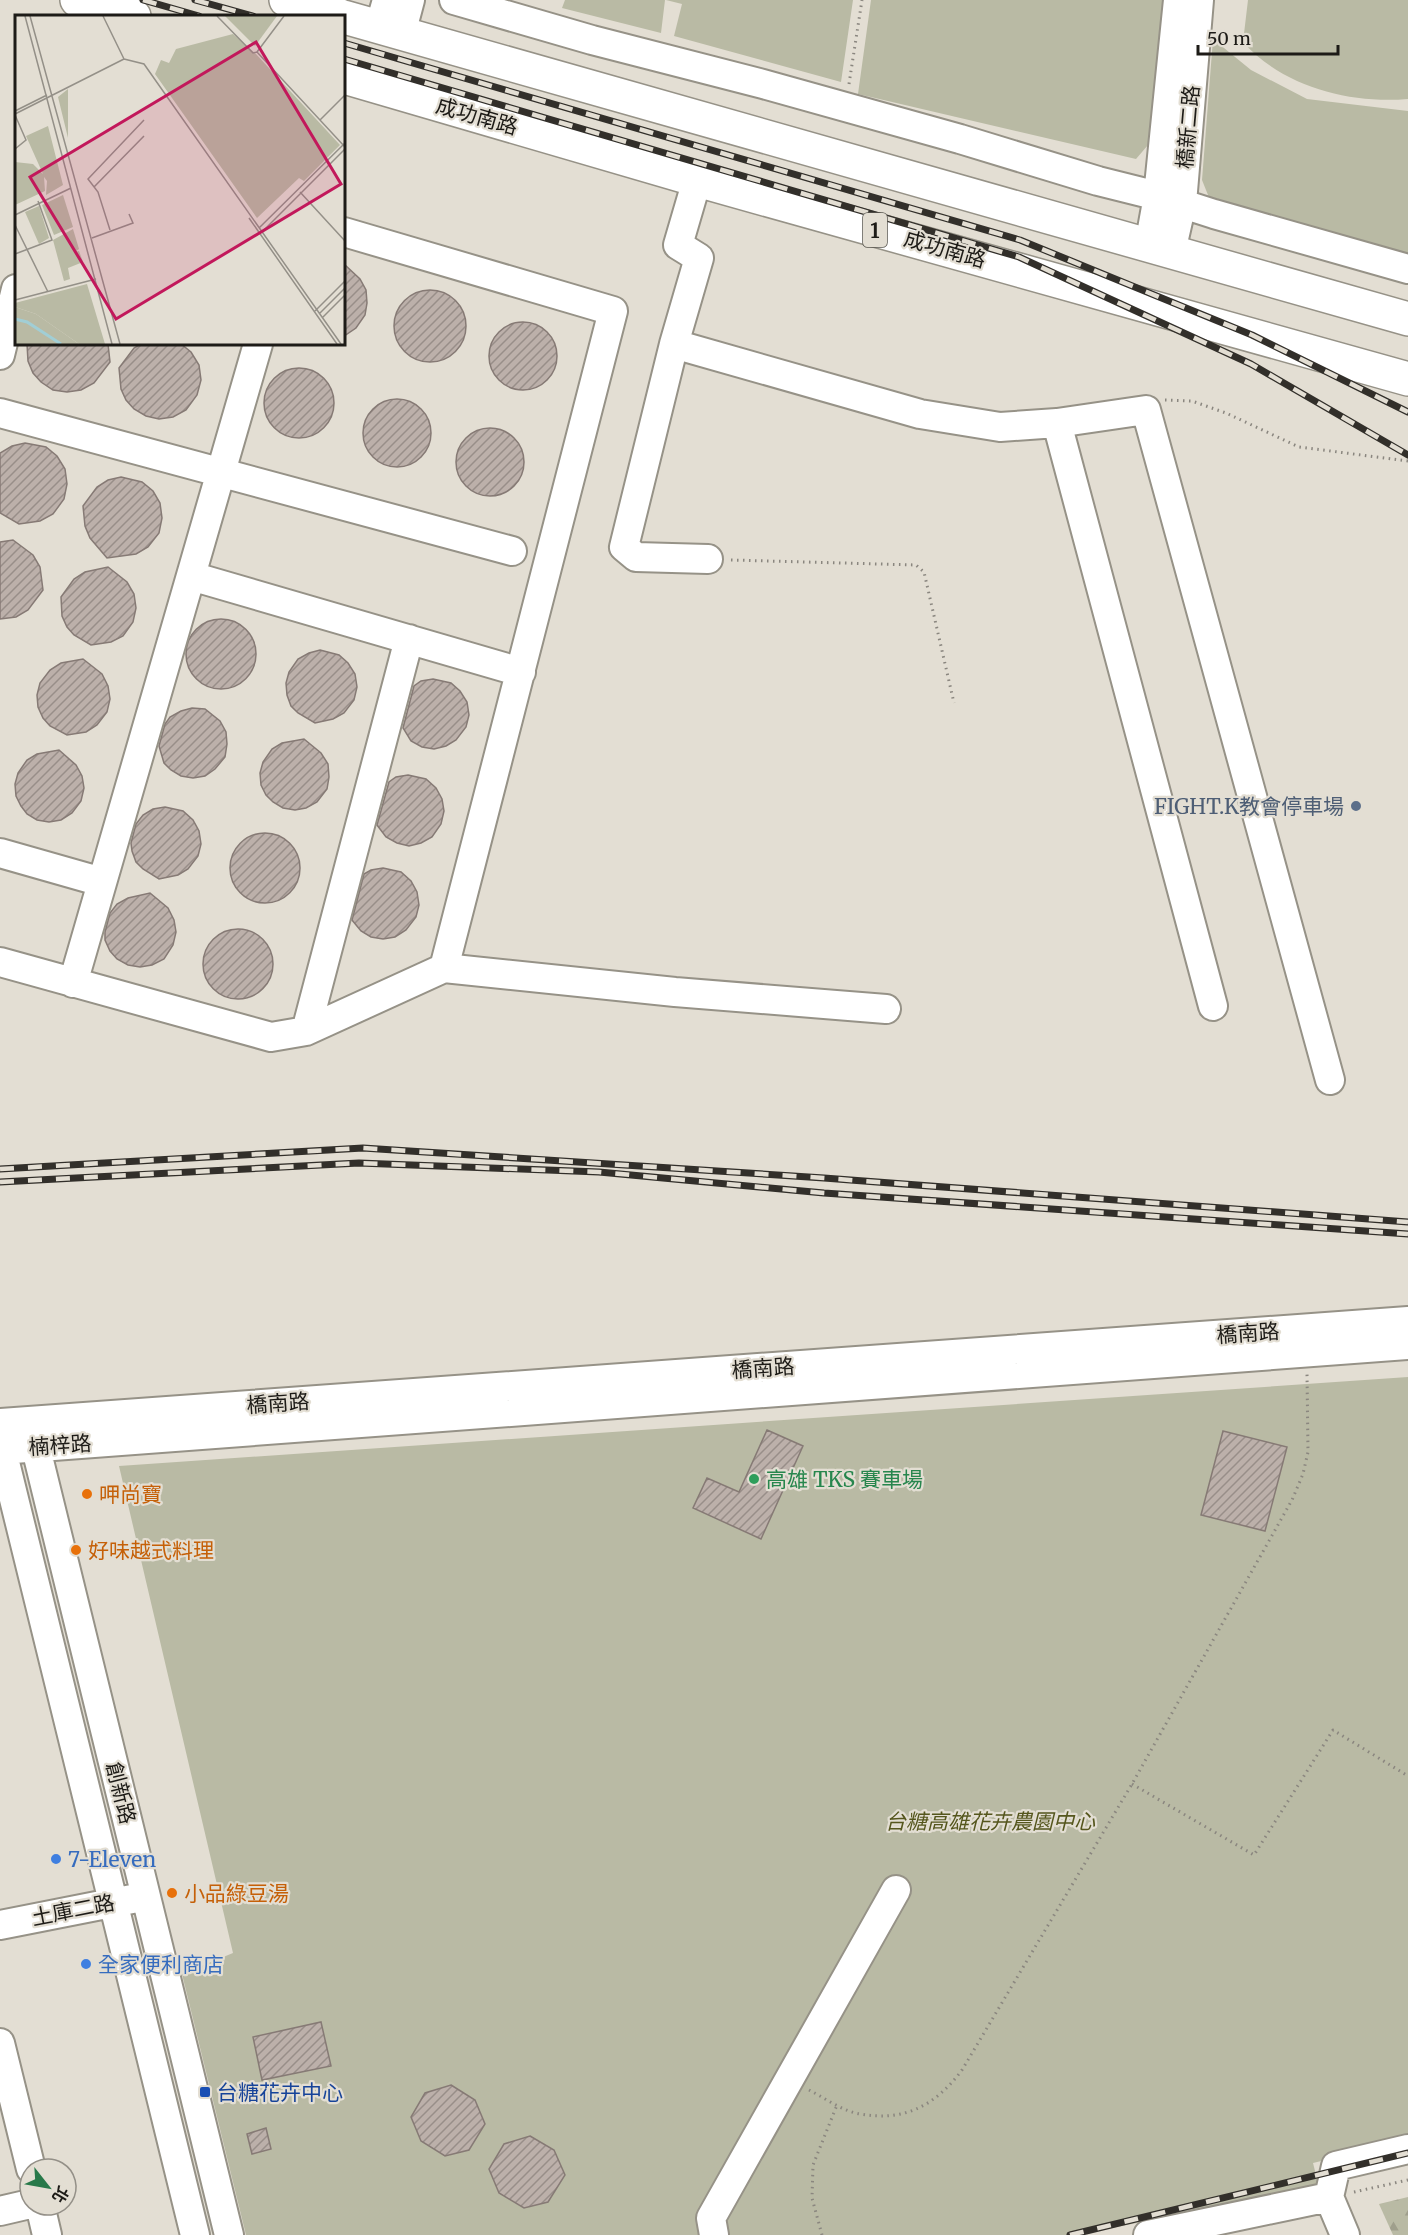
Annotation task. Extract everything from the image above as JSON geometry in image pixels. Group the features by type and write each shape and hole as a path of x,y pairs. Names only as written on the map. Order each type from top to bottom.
{"main road":[{"path":"286,0 335,15"},
{"path":"90,5 130,15"},
{"path":"345,17 389,21 1160,249 1408,319"},
{"name":"成功南路","path":"345,77 697,180 1408,379"}],"street":[{"path":"389,21 410,0"},
{"path":"454,0 592,40 763,84 960,139 1098,181 1170,199 1214,214 1408,269"},
{"name":"橋新二路","path":"1170,199 1178,0"},
{"name":"橋新二路","path":"1160,249 1170,199 1199,0"},
{"path":"697,180 678,245 699,258 674,344 624,547 636,557 708,559"},
{"path":"345,232 613,311 444,968"},
{"path":"0,355 15,293"},
{"path":"674,344 920,414 1000,428 1057,423 1146,410 1330,1080"},
{"path":"73,983 258,345"},
{"path":"0,413 512,551"},
{"path":"1057,423 1213,1006"},
{"path":"191,576 521,672"},
{"path":"306,1031 409,639"},
{"path":"0,854 102,882"},
{"path":"0,962 271,1038 306,1031 444,968 675,992 886,1009"},
{"name":"橋南路","path":"119,1428 1408,1321"},
{"name":"橋南路","path":"119,1428 1408,1345"},
{"name":"楠梓路","path":"0,1441 32,1434 119,1428"},
{"name":"創新路","path":"32,1434 146,1896 224,2182 229,2235"},
{"name":"創新路","path":"0,1441 195,2235"},
{"path":"714,2235 711,2218 896,1890"},
{"name":"土庫二路","path":"0,1925 146,1896"},
{"path":"0,2043 28,2157"},
{"path":"1345,2235 1329,2198 1336,2166 1408,2149"},
{"path":"1148,2235 1329,2198"},
{"path":"0,2211 18,2207"},
{"path":"43,2217 47,2235"}],"path":[{"path":"849,85 862,0"},
{"path":"1146,410 1152,399 1192,401 1226,413 1299,447 1408,460"},
{"path":"708,559 916,565 924,572 954,703"},
{"path":"789,2078 837,2105 859,2114 887,2115 913,2110 928,2104 948,2089 962,2070 1132,1784 1292,1500 1303,1474 1308,1452 1308,1353"},
{"path":"1132,1784 1254,1855 1333,1730 1408,1776"},
{"path":"822,2235 812,2198 813,2164 837,2105"},
{"path":"1329,2198 1408,2180"}],"green space":[{"path":"565,0 665,0 661,33 562,8"},
{"path":"666,0 853,0 841,82 674,36 682,4"},
{"path":"871,0 1164,0 1148,145 1136,159 858,94"},
{"path":"1248,0 1408,0 1408,99 1363,99 1341,95 1297,81 1278,71 1259,58 1243,42"},
{"path":"1213,39 1251,70 1307,99 1408,111 1408,261 1212,205 1202,180"},
{"name":"台糖高雄花卉農園中心","path":"1408,1377 1408,2140 1313,2163 1319,2187 1076,2235 246,2235 182,1974 233,1953 119,1466"},
{"path":"1408,2197 1408,2235 1393,2235 1379,2204"}],"building":[{"path":"345,265 360,279 366,290 365,315 356,328 345,335"},
{"path":"430,290 450,296 460,306 466,326 460,346 450,356 430,362 410,356 400,346 394,326 400,306 410,296"},
{"path":"523,322 536,324 547,332 555,343 557,356 555,369 547,380 536,388 523,390 510,388 499,380 491,369 489,356 491,343 499,332 510,324"},
{"path":"27,345 108,345 110,362 94,383 81,390 67,392 53,390 41,382 33,373 28,361"},
{"path":"139,345 182,345 191,352 199,365 201,380 197,395 186,410 173,417 159,419 146,416 134,409 126,400 121,389 119,368 134,348"},
{"path":"299,368 318,374 328,384 334,403 328,422 318,432 299,438 280,432 270,422 264,403 270,384 280,374"},
{"path":"397,399 410,401 421,409 429,420 431,433 429,446 421,457 410,465 397,467 384,465 373,457 365,446 363,433 365,420 373,409 384,401"},
{"path":"483,428 497,428 509,433 519,443 524,462 519,481 509,491 497,496 483,496 471,491 461,481 456,469 456,455 461,443 471,433"},
{"path":"25,443 46,447 57,456 65,469 67,484 64,499 53,514 40,521 19,524 0,513 0,453 12,446"},
{"path":"121,477 142,482 153,491 160,503 162,518 159,533 148,547 136,554 107,558 90,538 85,526 83,506 97,487 108,480"},
{"path":"13,540 33,555 40,567 43,590 28,610 16,617 0,619 0,542"},
{"path":"108,567 127,582 134,594 136,608 133,622 123,636 111,642 91,645 74,635 67,627 62,616 61,597 74,579 85,572"},
{"path":"221,619 240,625 250,635 256,654 250,673 240,683 221,689 202,683 192,673 186,654 192,635 202,625"},
{"path":"320,650 339,655 348,663 355,674 357,687 354,700 344,713 333,719 315,723 291,706 286,683 289,672 298,659"},
{"path":"83,659 102,674 108,686 110,699 107,712 97,725 86,732 67,735 50,726 43,718 38,707 37,695 40,683 50,670 61,663"},
{"path":"433,679 451,683 460,691 467,702 469,715 466,727 456,740 434,749 422,747 411,741 403,728 414,686 421,681"},
{"path":"192,708 205,709 220,721 226,732 227,744 225,757 215,769 205,776 193,778 181,776 171,770 164,763 159,746 165,724 170,717"},
{"path":"304,739 321,753 328,764 327,789 317,802 306,808 295,810 283,808 266,795 261,785 260,773 263,762 272,749 282,743"},
{"path":"59,750 76,765 82,776 84,788 81,801 72,813 61,820 49,822 37,820 27,814 16,796 15,784 18,773 27,760 37,754"},
{"path":"408,775 426,779 436,788 442,799 444,811 441,824 432,837 409,846 386,837 377,825 389,782 396,777"},
{"path":"165,807 183,811 193,820 199,831 201,844 198,856 188,869 178,875 159,879 136,862 131,843 136,824 143,815 153,809"},
{"path":"265,833 284,839 294,849 300,868 294,887 284,897 265,903 246,897 236,887 230,868 236,849 246,839"},
{"path":"383,868 401,872 411,881 417,892 419,905 416,917 406,930 395,937 383,939 371,937 361,931 352,920 364,874"},
{"path":"150,893 168,908 174,920 176,932 173,945 164,959 152,965 140,967 128,965 117,959 105,940 110,913 117,904 128,898"},
{"path":"238,929 251,932 263,939 270,951 273,964 270,977 263,989 251,996 238,999 225,996 213,989 206,977 203,964 206,951 213,939 225,932"},
{"path":"767,1430 803,1446 761,1539 693,1508 707,1478 739,1492"},
{"path":"1223,1431 1287,1447 1265,1531 1201,1515"},
{"path":"321,2022 331,2066 262,2080 253,2037"},
{"path":"451,2085 475,2100 485,2124 469,2150 445,2156 421,2141 411,2117 425,2093"},
{"path":"266,2128 271,2149 252,2154 247,2134"},
{"path":"530,2136 554,2150 565,2175 548,2202 524,2208 499,2193 489,2169 504,2144"}],"railway":[{"path":"143,0 196,15"},
{"path":"195,0 249,15"},
{"path":"345,43 1020,240 1252,335 1408,412"},
{"path":"345,59 1019,257 1251,364 1408,455"},
{"path":"0,1169 363,1148 824,1178 1408,1222"},
{"path":"0,1182 359,1163 599,1172 824,1193 1408,1234"},
{"path":"1070,2235 1408,2153"}],"place":[{"name":"FIGHT.K教會停車場","path":"1356,806"},
{"name":"高雄 TKS 賽車場","path":"754,1479"},
{"name":"呷尚寶","path":"87,1494"},
{"name":"好味越式料理","path":"76,1550"},
{"name":"7-Eleven","path":"56,1859"},
{"name":"小品綠豆湯","path":"172,1893"},
{"name":"全家便利商店","path":"86,1964"},
{"name":"台糖花卉中心","path":"205,2092"}]}
